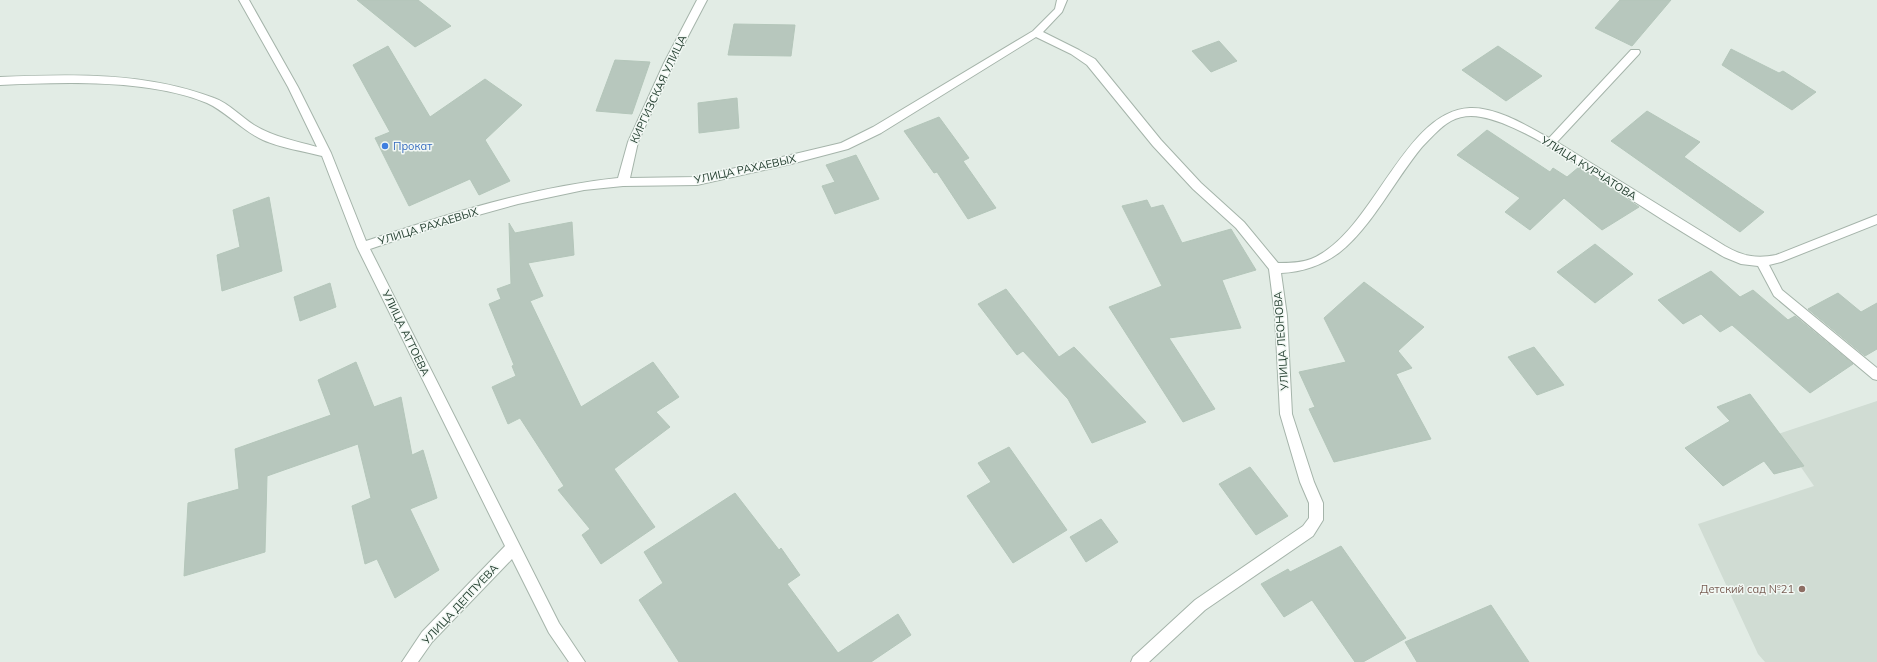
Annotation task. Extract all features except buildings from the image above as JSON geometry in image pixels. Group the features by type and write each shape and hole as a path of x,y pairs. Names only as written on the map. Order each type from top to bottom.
{"street":[{"name":"УЛИЦА АТТОЕВА","path":"244,0 293,87 326,154 363,247 513,548 554,628 578,662"},
{"name":"КИРГИЗСКАЯ УЛИЦА","path":"623,182 627,160 633,142 668,63 702,0"},
{"name":"УЛИЦА РАХАЕВЫХ","path":"363,247 434,223 518,200 584,186 623,182 697,181 791,160 844,146 877,130 1036,33 1059,10 1062,0"},
{"path":"1036,33 1076,52 1091,62 1157,143 1197,186 1240,225 1275,268"},
{"path":"1551,142 1635,52"},
{"path":"0,81 66,78 142,84 169,88 212,101 249,127 267,137 326,154"},
{"name":"УЛИЦА КУРЧАТОВА","path":"1275,268 1301,266 1317,261 1331,252 1345,240 1379,199 1413,150 1436,126 1450,117 1469,112 1484,114 1512,124 1551,142 1740,259 1762,263 1777,259 1877,218"},
{"path":"1762,263 1778,293 1877,375"},
{"name":"УЛИЦА ЛЕОНОВА","path":"1138,662 1200,605 1294,542 1308,531 1316,520 1316,503 1307,482 1286,414 1282,316 1275,268"},
{"name":"УЛИЦА ДЕППУЕВА","path":"410,662 427,637 513,548"}],"shaded area":[{"name":"Детский сад №21","path":"1877,401 1877,662 1765,662 1758,654 1698,524 1814,486 1778,434"}],"place":[{"name":"Прокат","path":"385,146"},
{"name":"Детский сад №21","path":"1802,589"}]}
